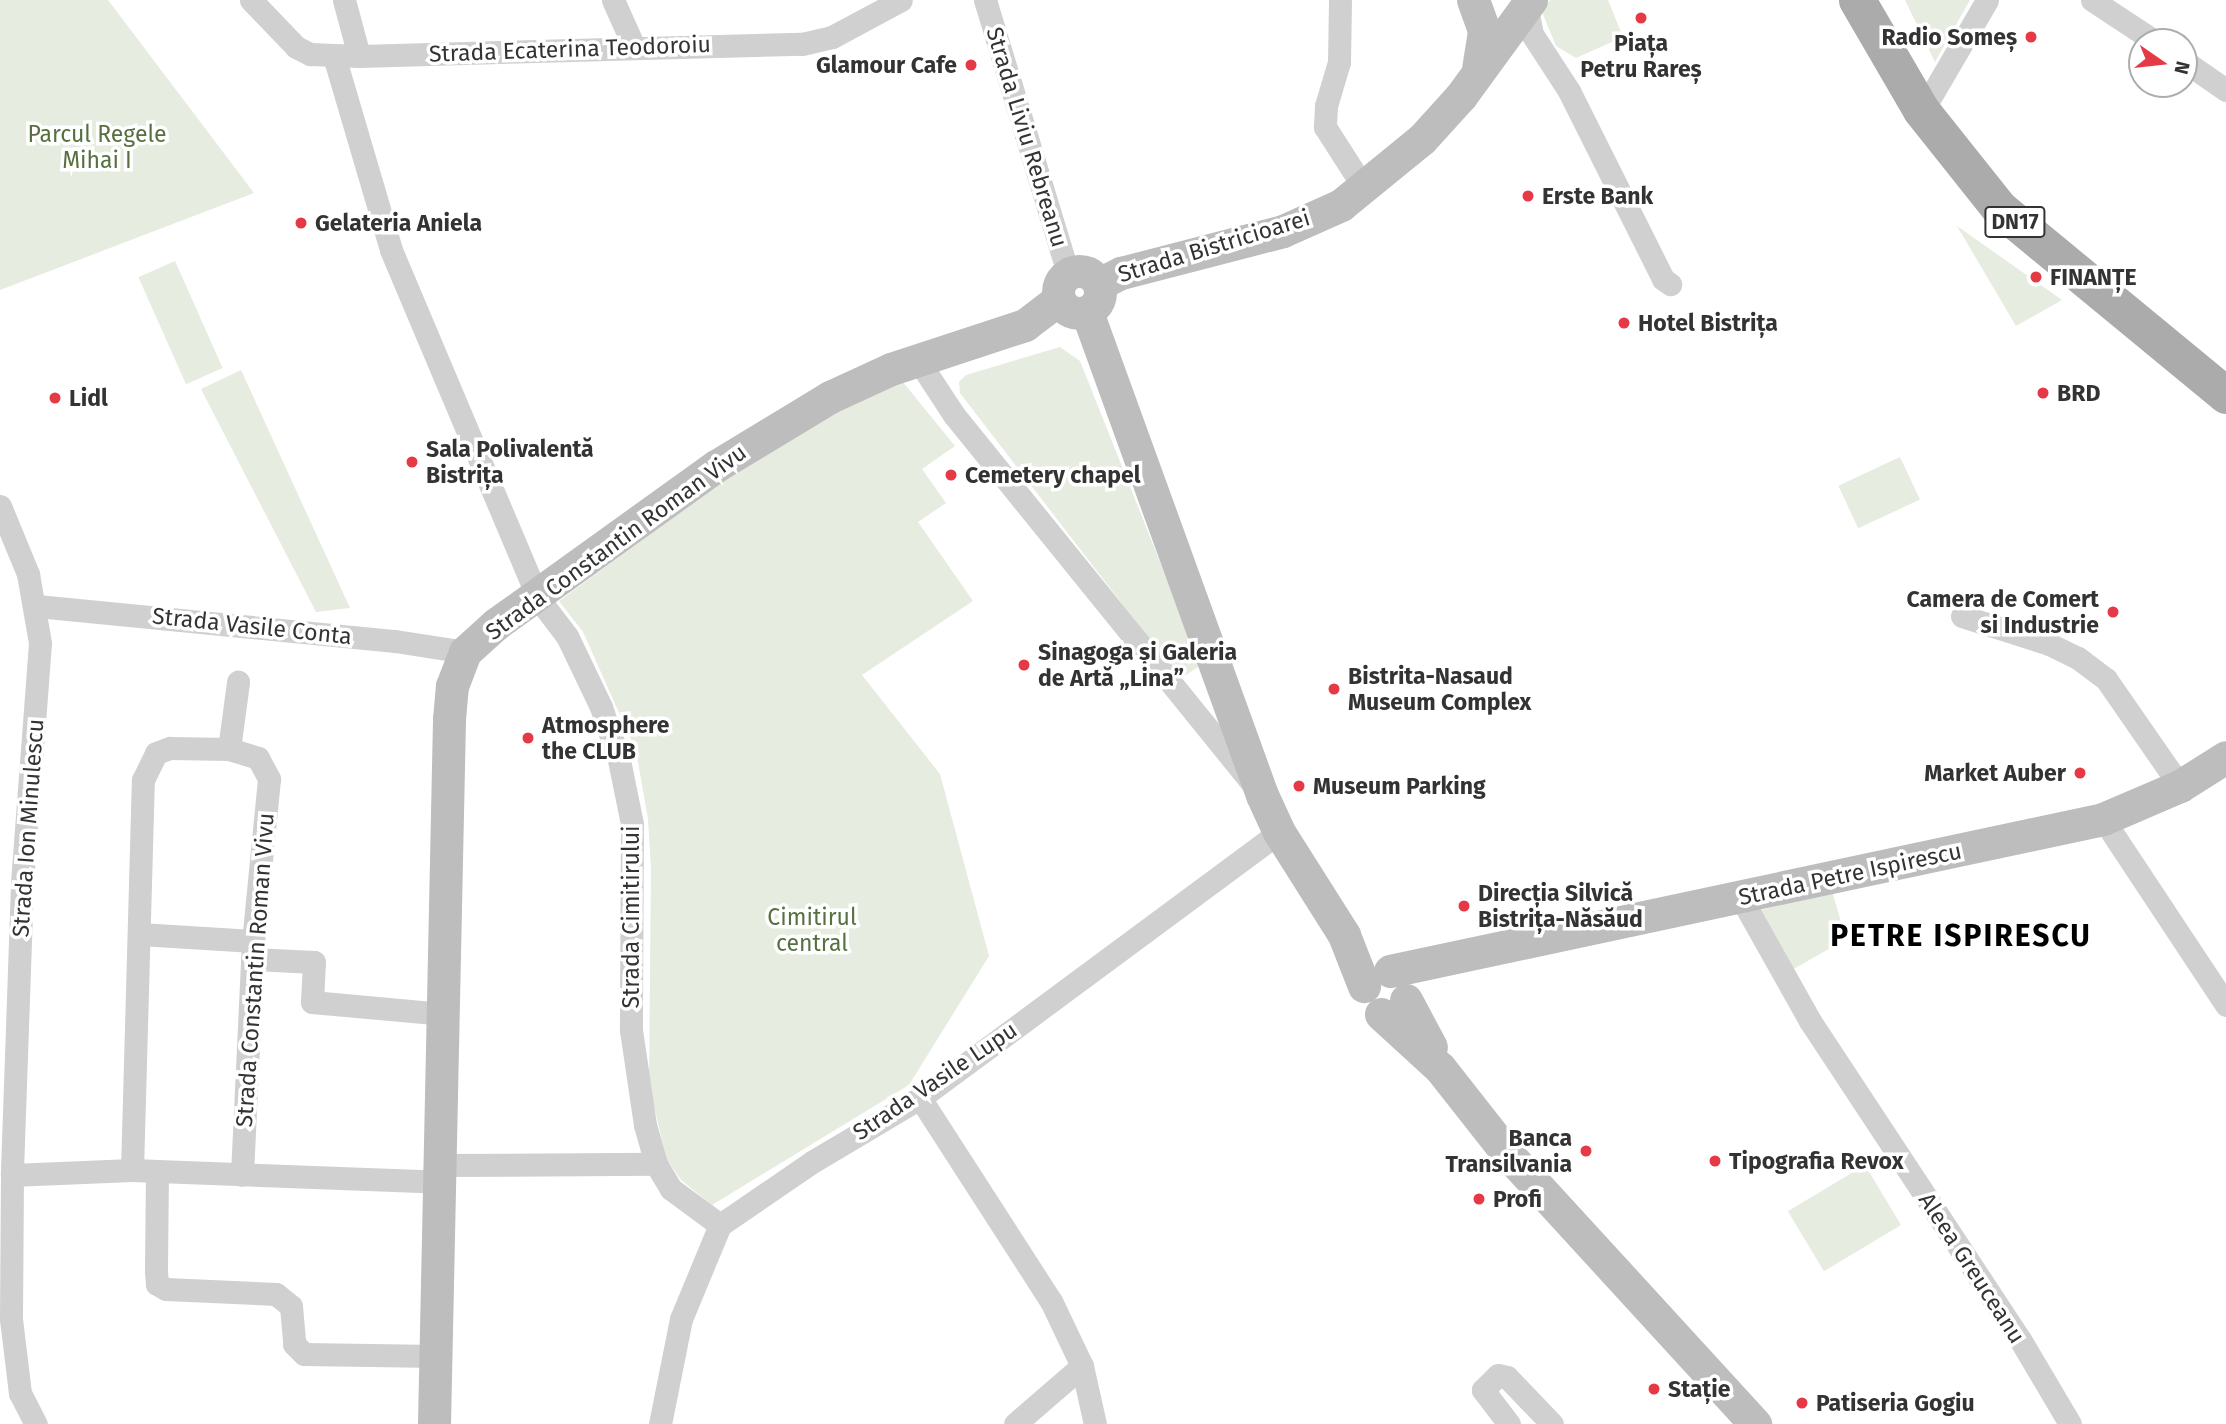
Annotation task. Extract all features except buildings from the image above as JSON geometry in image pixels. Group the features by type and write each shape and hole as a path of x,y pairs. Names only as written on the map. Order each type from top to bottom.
{"main road":[{"name":"DN17","path":"1857,0 1921,110 1999,208 2226,396"},
{"name":"DN17","path":"1877,0 1931,96 2010,198 2226,377"}],"street":[{"name":"Strada Ecaterina Teodoroiu","path":"251,0 296,47 334,55 802,44 832,37 901,0"},
{"path":"344,0 359,55"},
{"path":"613,0 634,47"},
{"name":"Strada Liviu Rebreanu","path":"985,0 1078,292"},
{"path":"1340,0 1339,62 1326,106 1325,127 1364,188"},
{"path":"1473,0 1484,32 1477,74"},
{"path":"1532,0 1528,14 1532,34 1569,91 1663,279 1670,284"},
{"name":"Strada Bistricioarei","path":"1078,292 1121,273 1283,231 1341,205 1422,139 1477,74 1532,0"},
{"path":"1931,96 1987,0"},
{"path":"2092,0 2134,28"},
{"name":"Strada Cimitirului","path":"334,55 391,250 538,598 567,636 601,707 622,773 634,845 631,1030 635,1079 656,1164 671,1189 720,1225"},
{"path":"2198,71 2226,90"},
{"path":"1078,292 1262,795 1279,832 1344,935 1388,989 1440,1068 1506,1152 1755,1424"},
{"name":"Strada Constantin Roman Vivu","path":"434,1424 445,1014 449,719 452,686 466,652 496,624 538,598 716,466 830,397 918,359 1025,325 1078,292"},
{"path":"918,359 954,415 1262,795"},
{"name":"Strada Ion Minulescu","path":"0,506 16,537 37,606 40,643 22,884 12,1175 11,1319 20,1393 36,1424"},
{"name":"Strada Vasile Conta","path":"37,606 395,640 466,652"},
{"path":"1962,616 2078,657 2106,679 2180,786"},
{"path":"132,1170 143,780 149,762 156,753 170,748 229,749 238,682"},
{"name":"Strada Constantin Roman Vivu","path":"229,749 258,758 268,779 253,950 242,1175"},
{"name":"Strada Petre Ispirescu","path":"1388,989 1462,958 2103,819 2180,786 2226,757"},
{"path":"2103,819 2225,1000"},
{"name":"Strada Vasile Lupu","path":"720,1225 812,1162 920,1098 1279,832"},
{"name":"Aleea Greuceanu","path":"1741,898 1810,1021 2021,1341 2070,1424"},
{"path":"140,933 314,962 312,1002 445,1014"},
{"path":"920,1098 1034,1273 1082,1366 1095,1424"},
{"path":"12,1175 132,1170 242,1175 440,1174 656,1164"},
{"path":"157,1171 157,1284 166,1289 276,1294 291,1306 294,1344 304,1354 436,1356"},
{"path":"660,1424 681,1319 720,1225"},
{"path":"1015,1424 1082,1366"},
{"path":"1509,1424 1483,1390 1498,1375 1507,1377 1552,1424"}],"green space":[{"name":"Parcul Regele Mihai I","path":"0,0 108,0 254,193 0,290"},
{"path":"1550,0 1608,0 1623,37 1576,58 1556,46 1542,12"},
{"path":"1905,0 1970,0 1935,62"},
{"path":"1957,226 2062,300 2016,326"},
{"path":"175,261 223,368 186,384 138,277"},
{"path":"1060,347 1080,361 1201,665 1180,679 960,393 959,382 966,375"},
{"path":"241,370 350,608 316,612 201,389"},
{"name":"Cimitirul central","path":"898,376 955,446 922,469 946,503 918,522 973,601 862,675 940,774 989,956 909,1085 712,1205 681,1180 666,1158 649,1084 651,868 648,819 636,751 583,632 559,601 727,478"},
{"path":"1900,457 1920,500 1858,528 1838,486"},
{"path":"1832,891 1846,939 1792,970 1761,910"},
{"path":"1865,1165 1901,1225 1824,1271 1788,1211"}],"place":[{"name":"Piața Petru Rareș","path":"1641,18"},
{"name":"Radio Someș","path":"2031,37"},
{"name":"Glamour Cafe","path":"971,65"},
{"name":"Erste Bank","path":"1528,196"},
{"name":"Gelateria Aniela","path":"301,223"},
{"name":"FINANȚE","path":"2036,277"},
{"name":"Hotel Bistrița","path":"1624,323"},
{"name":"BRD","path":"2043,393"},
{"name":"Lidl","path":"55,398"},
{"name":"Sala Polivalentă Bistrița","path":"412,462"},
{"name":"Cemetery chapel","path":"951,475"},
{"name":"Camera de Comert si Industrie","path":"2113,612"},
{"name":"Sinagoga și Galeria de Artă „Lina”","path":"1024,665"},
{"name":"Bistrita-Nasaud Museum Complex","path":"1334,689"},
{"name":"Atmosphere the CLUB","path":"528,738"},
{"name":"Market Auber","path":"2080,773"},
{"name":"Museum Parking","path":"1299,786"},
{"name":"Direcția Silvică Bistrița-Năsăud","path":"1464,906"},
{"name":"Banca Transilvania","path":"1586,1151"},
{"name":"Tipografia Revox","path":"1715,1161"},
{"name":"Profi","path":"1479,1199"},
{"name":"Stație","path":"1654,1389"},
{"name":"Patiseria Gogiu","path":"1802,1403"}],"district":[{"name":"PETRE ISPIRESCU","path":"1961,936"}]}
